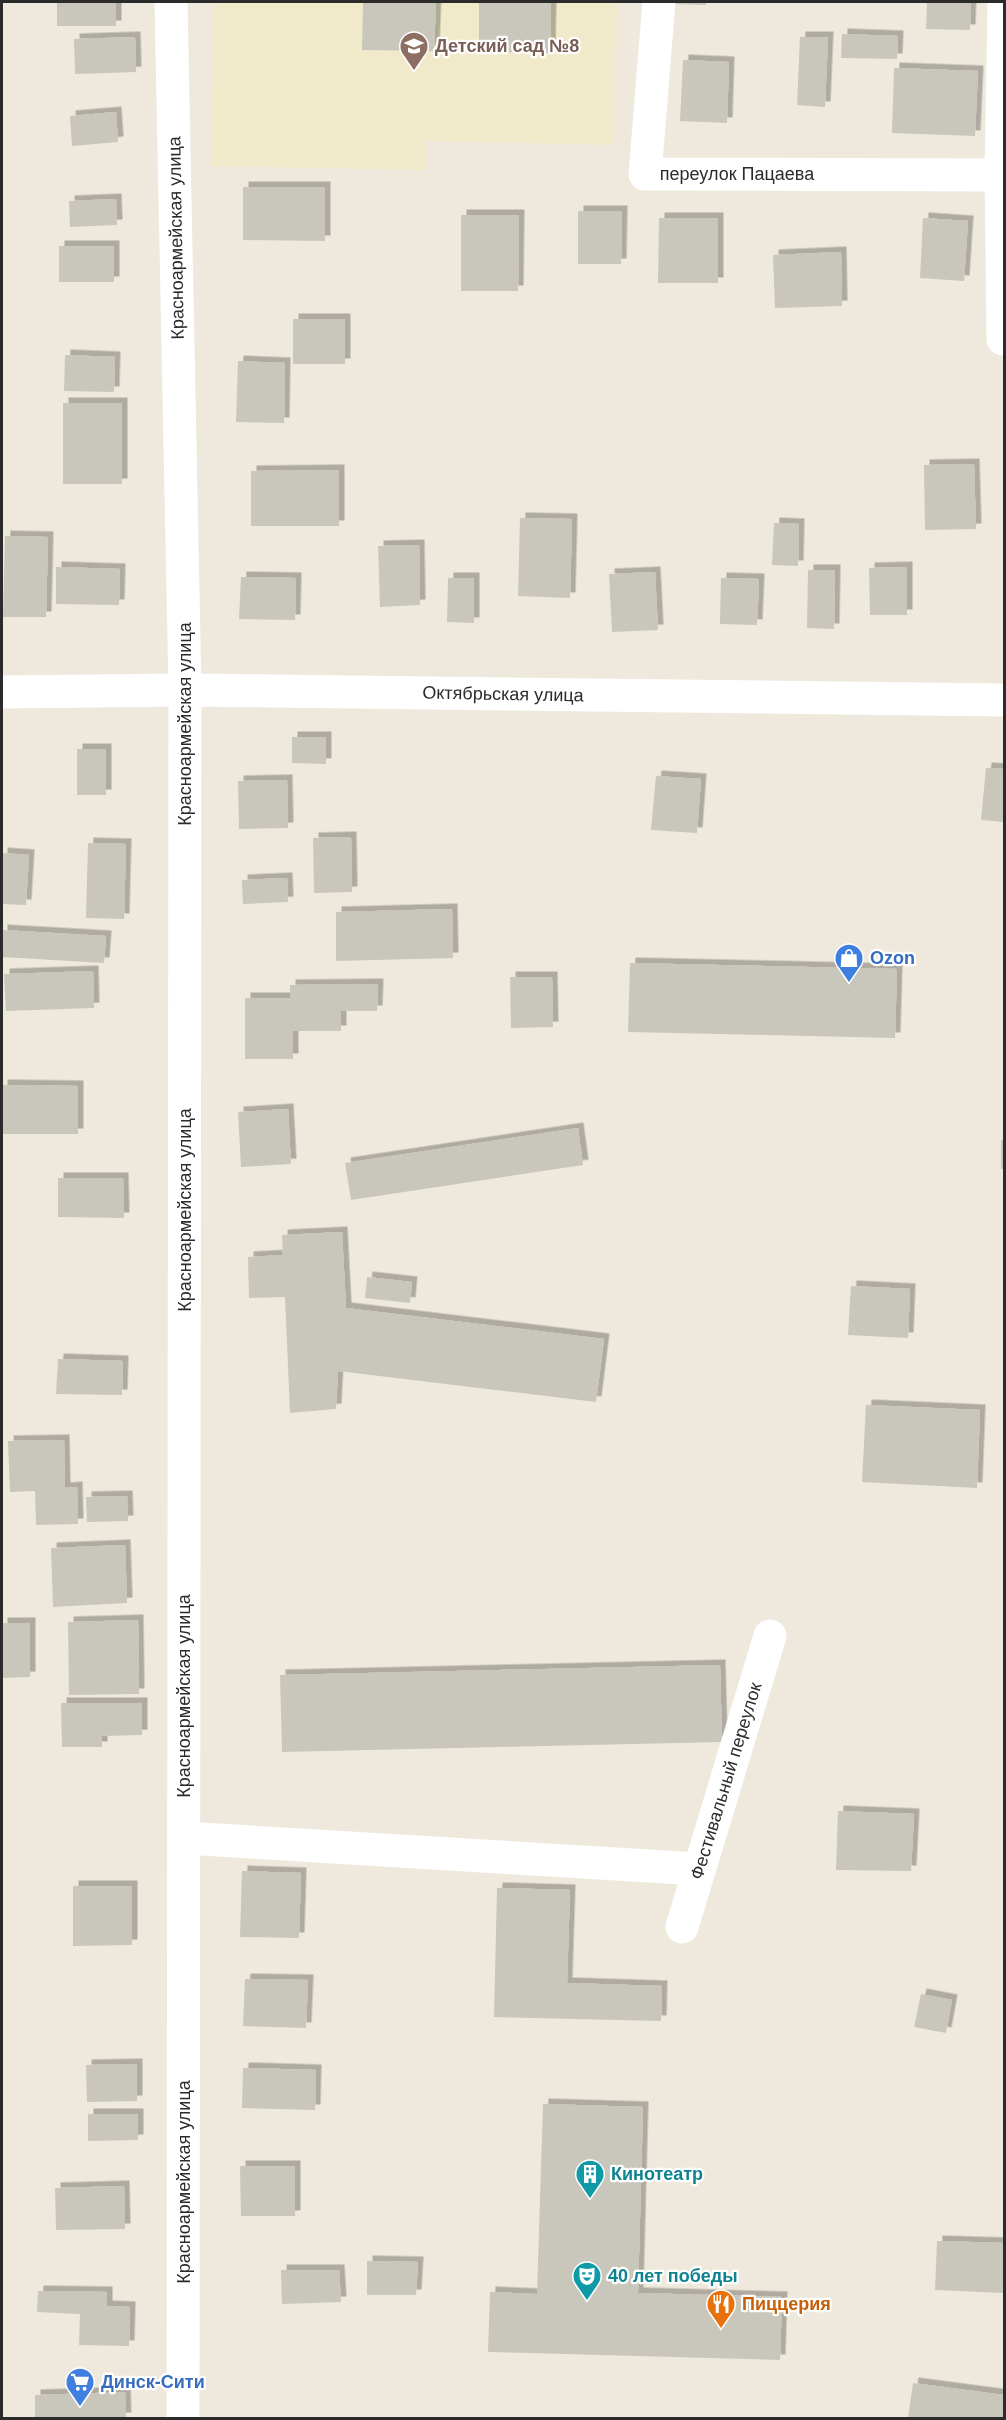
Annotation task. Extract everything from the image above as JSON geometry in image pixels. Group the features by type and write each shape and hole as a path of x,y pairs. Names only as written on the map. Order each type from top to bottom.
{"street":[{"name":"Красноармейская улица","path":"171,2 185,690 183,2418"},
{"name":"переулок Пацаева","path":"659,2 645,174 1002,176"},
{"path":"1004,2 1002,176 1003,339 1005,339"},
{"name":"Октябрьская улица","path":"2,692 185,690 1005,700"},
{"name":"Фестивальный переулок","path":"682,1927 770,1636"},
{"path":"184,1838 699,1869"}],"shaded area":[{"name":"Детский сад №8","path":"214,2 617,2 614,145 426,141 426,170 211,166"}],"building":[{"path":"57,2 116,2 116,26 57,26"},
{"path":"363,2 436,2 434,51 362,50"},
{"path":"479,2 551,2 550,53 479,52"},
{"path":"674,2 706,2 706,5 673,4"},
{"path":"927,2 971,2 970,30 926,29"},
{"path":"842,34 898,36 897,59 841,58"},
{"path":"135,37 136,72 75,74 74,39"},
{"path":"800,37 828,37 825,107 797,105"},
{"path":"683,60 729,62 727,123 680,121"},
{"path":"894,68 978,71 975,136 892,133"},
{"path":"116,112 118,142 72,146 70,116"},
{"path":"243,187 325,187 325,241 243,240"},
{"path":"116,199 117,225 70,227 69,201"},
{"path":"578,211 622,211 621,264 578,264"},
{"path":"461,215 519,215 518,291 461,291"},
{"path":"659,218 718,218 718,283 658,283"},
{"path":"923,218 968,221 964,281 920,278"},
{"path":"59,246 114,246 114,282 59,282"},
{"path":"841,252 842,306 775,308 773,255"},
{"path":"293,319 345,319 345,364 293,364"},
{"path":"65,355 115,357 114,392 64,391"},
{"path":"238,361 285,363 284,423 236,422"},
{"path":"63,403 122,403 122,484 63,484"},
{"path":"974,464 976,529 925,530 924,465"},
{"path":"339,470 339,526 251,526 251,471"},
{"path":"520,518 572,519 570,598 518,596"},
{"path":"774,523 799,524 798,566 772,565"},
{"path":"5,536 48,537 46,617 3,617"},
{"path":"419,545 420,605 380,607 378,546"},
{"path":"56,567 120,569 119,605 56,604"},
{"path":"907,567 907,615 870,615 869,568"},
{"path":"808,570 835,570 834,629 807,628"},
{"path":"655,572 658,630 612,632 609,574"},
{"path":"241,577 296,578 295,620 239,619"},
{"path":"448,578 474,578 474,623 447,622"},
{"path":"721,578 759,579 757,625 720,624"},
{"path":"292,737 326,737 326,764 292,763"},
{"path":"77,749 106,749 106,795 77,795"},
{"path":"986,768 1004,769 1004,822 981,820"},
{"path":"656,776 701,779 697,833 651,830"},
{"path":"287,780 288,828 239,829 238,781"},
{"path":"351,837 352,892 314,893 313,838"},
{"path":"88,843 126,844 124,919 86,918"},
{"path":"2,853 29,855 26,905 2,904"},
{"path":"287,878 288,902 243,904 242,880"},
{"path":"452,909 453,958 336,961 336,912"},
{"path":"2,930 106,936 104,963 2,957"},
{"path":"630,963 897,969 895,1038 628,1032"},
{"path":"93,971 94,1008 6,1011 4,974"},
{"path":"510,977 552,977 553,1027 511,1028"},
{"path":"378,984 377,1011 341,1011 341,1031 293,1031 293,1059 245,1059 245,998 290,998 290,985"},
{"path":"2,1085 78,1086 78,1134 2,1134"},
{"path":"288,1109 291,1164 241,1167 238,1112"},
{"path":"578,1128 583,1165 351,1200 345,1163"},
{"path":"1001,1140 1004,1140 1004,1169 1001,1169"},
{"path":"58,1178 123,1178 124,1218 58,1217"},
{"path":"342,1232 346,1308 604,1339 596,1402 338,1371 336,1409 290,1413 285,1297 249,1298 248,1257 283,1255 282,1235"},
{"path":"367,1277 412,1282 410,1303 365,1298"},
{"path":"851,1286 910,1289 908,1338 848,1335"},
{"path":"58,1359 123,1361 122,1395 56,1394"},
{"path":"866,1405 980,1410 977,1488 862,1482"},
{"path":"64,1440 65,1488 77,1487 78,1524 36,1525 35,1491 10,1492 8,1441"},
{"path":"127,1496 128,1521 87,1522 86,1497"},
{"path":"125,1545 127,1603 53,1607 51,1548"},
{"path":"138,1620 139,1694 69,1695 68,1622"},
{"path":"2,1623 30,1623 30,1677 2,1678"},
{"path":"720,1665 722,1742 282,1752 280,1675"},
{"path":"61,1703 142,1703 142,1735 102,1736 102,1747 62,1747"},
{"path":"838,1811 914,1814 911,1871 836,1870"},
{"path":"242,1871 301,1873 299,1938 240,1937"},
{"path":"73,1886 132,1886 132,1945 73,1946"},
{"path":"497,1888 570,1890 567,1983 662,1986 661,2021 494,2017"},
{"path":"245,1979 308,1980 306,2028 243,2026"},
{"path":"921,1994 952,2000 946,2033 914,2027"},
{"path":"137,2064 137,2101 87,2102 86,2065"},
{"path":"243,2068 316,2070 315,2110 242,2108"},
{"name":"Кинотеатр","path":"543,2104 643,2107 638,2293 782,2297 780,2360 488,2352 490,2292 537,2294"},
{"path":"88,2114 138,2114 138,2140 88,2141"},
{"path":"240,2166 295,2166 295,2216 241,2216"},
{"path":"124,2186 125,2229 56,2230 55,2188"},
{"path":"937,2241 1004,2243 1004,2293 935,2290"},
{"path":"367,2261 418,2262 416,2295 367,2295"},
{"path":"281,2270 339,2270 341,2302 282,2304"},
{"path":"38,2291 107,2292 107,2306 130,2307 129,2346 79,2345 80,2314 37,2312"},
{"path":"913,2383 1004,2395 1004,2418 908,2418"},
{"name":"Динск-Сити","path":"125,2392 126,2418 35,2418 35,2395"}],"place":[{"name":"Детский сад №8","path":"414,72"},
{"name":"Ozon","path":"849,984"},
{"name":"Кинотеатр","path":"590,2200"},
{"name":"40 лет победы","path":"587,2302"},
{"name":"Пиццерия","path":"721,2330"},
{"name":"Динск-Сити","path":"80,2408"}]}
